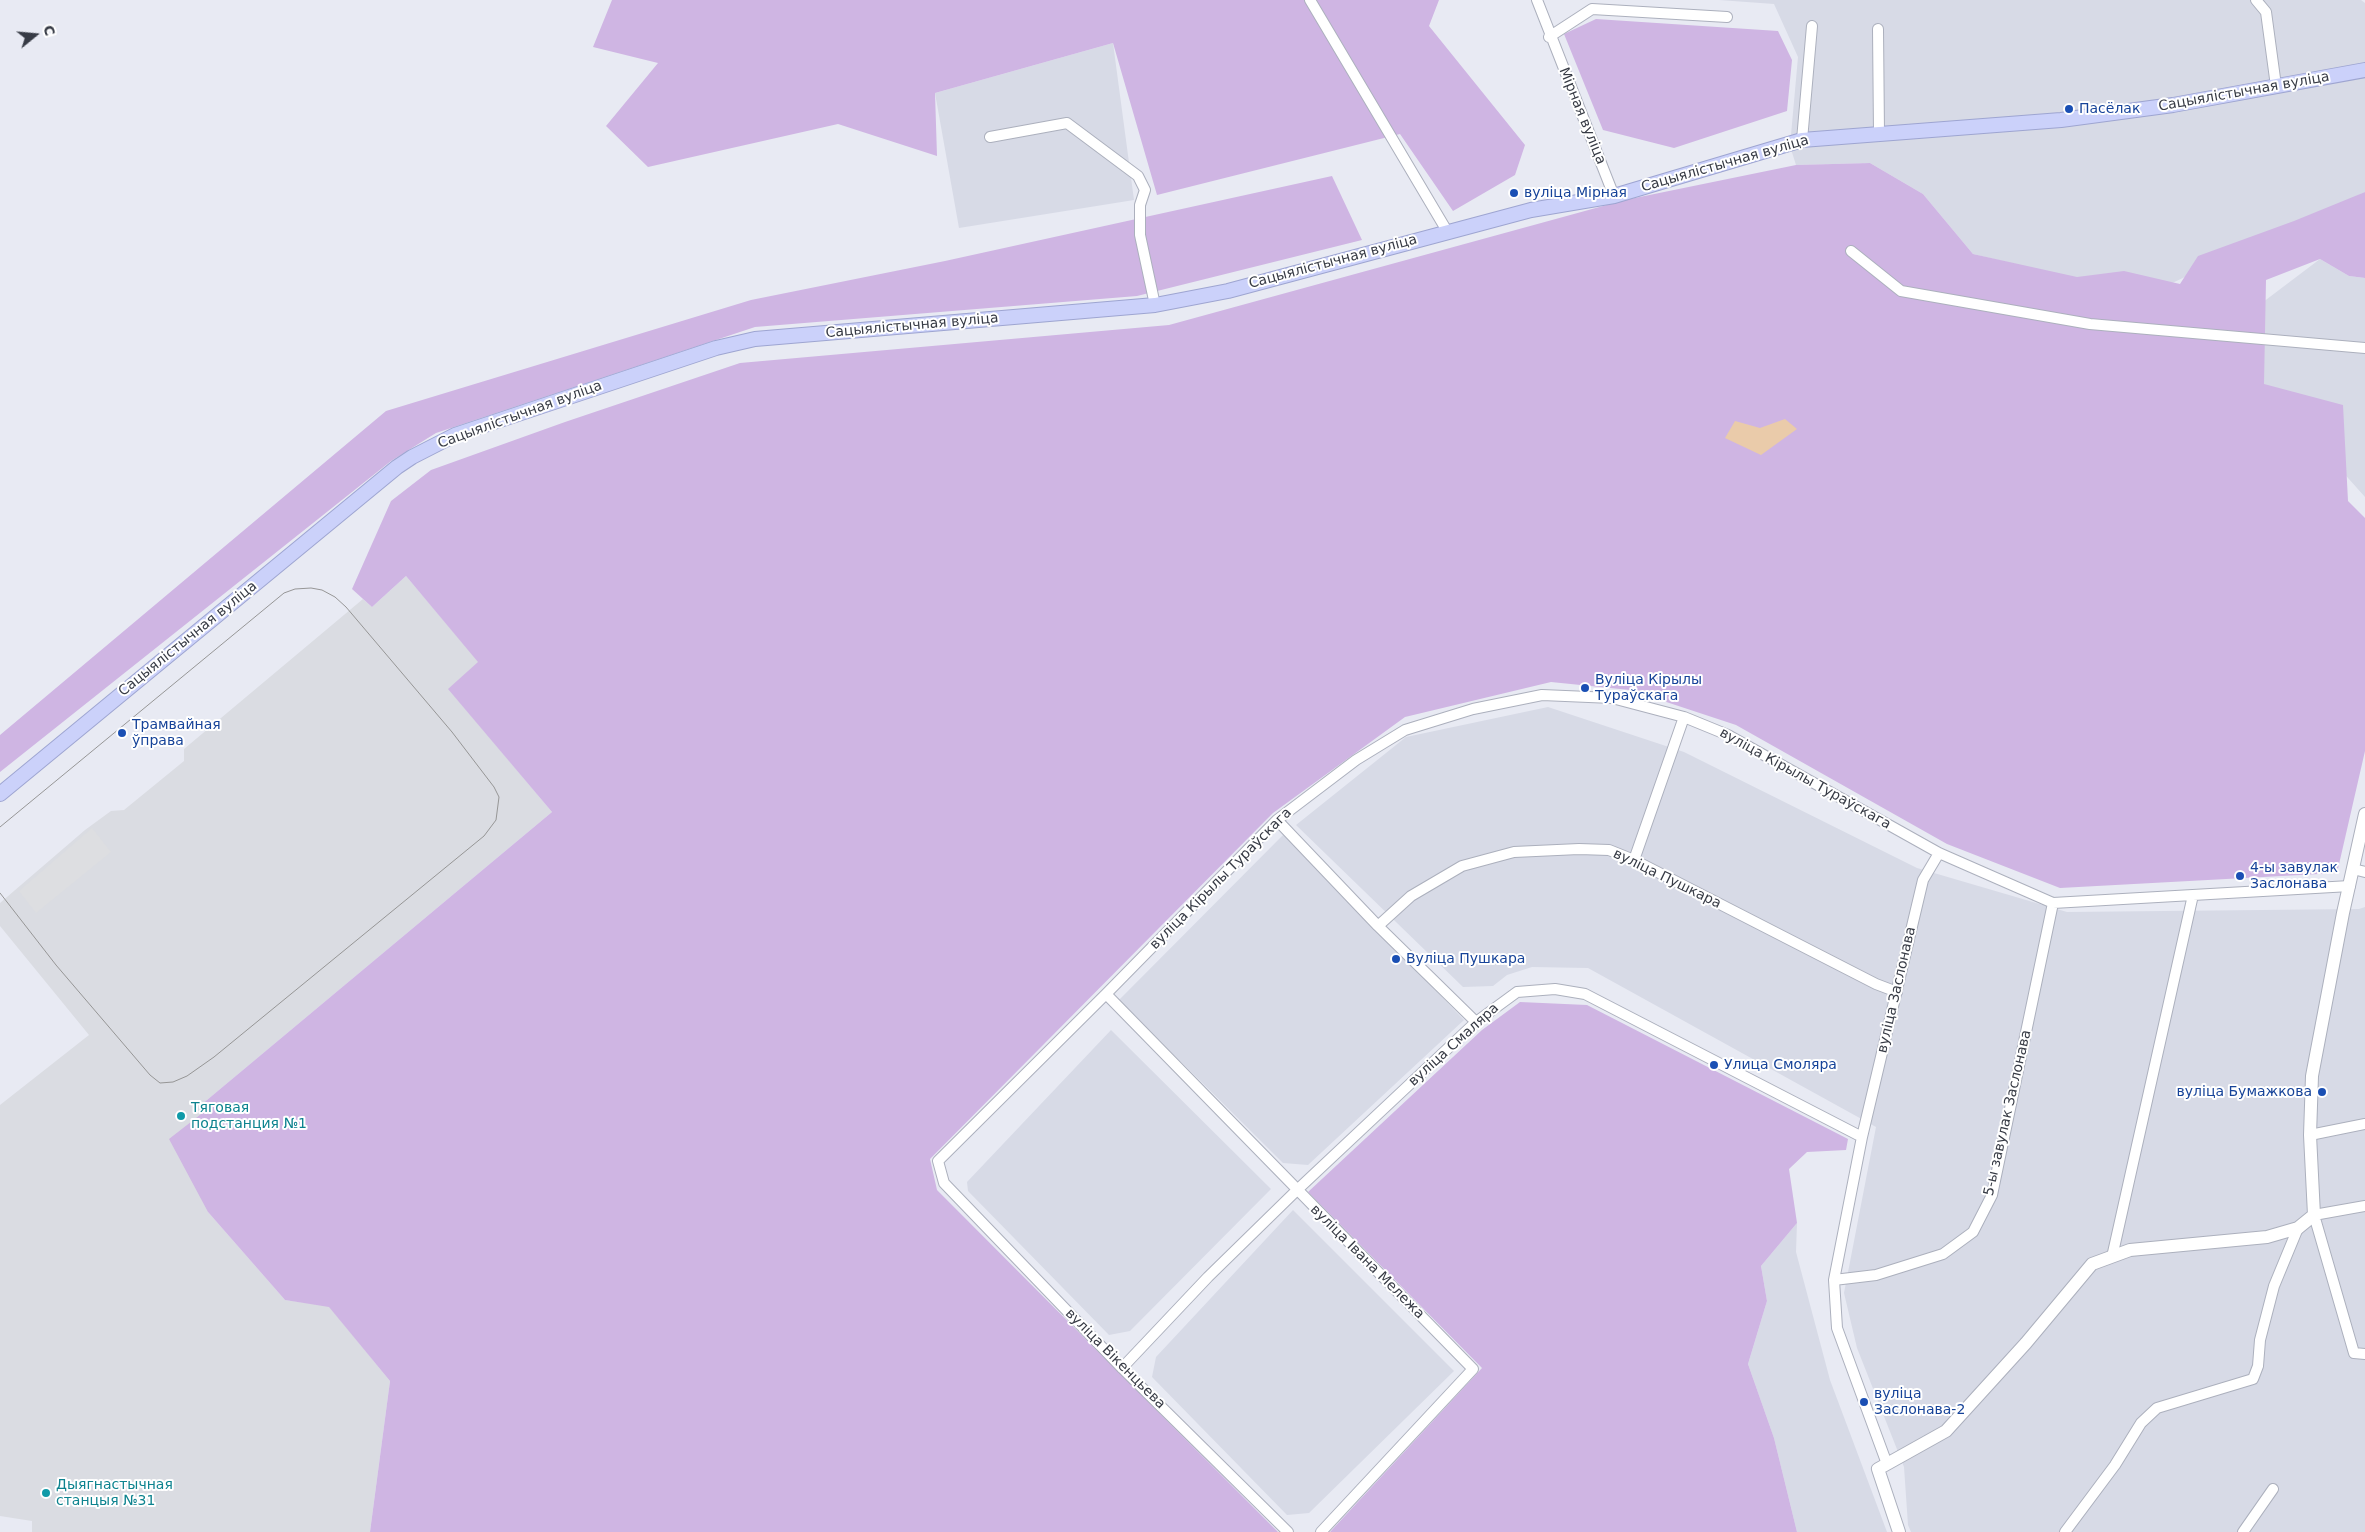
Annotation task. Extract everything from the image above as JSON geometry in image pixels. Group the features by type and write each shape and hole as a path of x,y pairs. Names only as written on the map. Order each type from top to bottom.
{"main road":[{"name":"Сацыялістычная вуліца","path":"0,794 397,467 426,449 455,435 698,354 754,339 1155,305 1228,291 1531,210 1614,196 1802,140 2061,120 2172,104 2365,70"}],"street":[{"path":"1310,0 1447,231"},
{"name":"Мірная вуліца","path":"1537,0 1614,196"},
{"path":"2256,0 2266,12 2276,86"},
{"path":"1550,37 1592,10 1727,17"},
{"path":"1802,140 1812,26"},
{"path":"1878,29 1879,133"},
{"path":"990,138 1067,123 1138,176 1145,190 1140,205 1140,235 1155,305"},
{"path":"1851,251 1901,291 2090,324 2365,348"},
{"name":"вуліца Кірылы Тураўскага","path":"944,1184 938,1161 1277,820 1356,760 1405,730 1473,709 1542,695 1612,698 1684,717 1728,735 1938,853"},
{"path":"1634,860 1684,717"},
{"path":"2365,814 2359,870 2350,886 2343,913 2312,1076 2310,1136 2314,1215 2354,1353 2365,1354"},
{"path":"1277,820 1378,926 1476,1022"},
{"name":"вуліца Пушкара","path":"1378,926 1411,896 1462,866 1514,852 1579,849 1609,850 1634,860 1876,984 1897,992"},
{"path":"1938,853 2053,903 2350,886"},
{"name":"вуліца Заслонава","path":"1887,1464 1837,1328 1834,1280 1862,1137 1923,880 1938,853"},
{"path":"2112,1256 2193,895"},
{"name":"5-ы завулак Заслонава","path":"1834,1280 1876,1275 1943,1254 1973,1232 1992,1195 2053,903"},
{"name":"вуліца Смаляра","path":"1122,1368 1208,1277 1296,1190 1476,1022 1517,992 1555,989 1585,994 1862,1137"},
{"name":"вуліца Івана Мележа","path":"1106,994 1472,1369 1321,1532"},
{"path":"2310,1136 2365,1124"},
{"name":"вуліца Вікенцьева","path":"944,1184 1122,1368 1288,1532"},
{"path":"1899,1532 1878,1469 1946,1431 2026,1343 2092,1264 2130,1250 2267,1237 2298,1228 2314,1215 2365,1206"},
{"path":"2065,1532 2115,1465 2141,1423 2157,1408 2253,1379 2258,1366 2260,1340 2274,1286 2298,1228"},
{"path":"2243,1532 2273,1489"}],"shaded area":[{"path":"612,0 1439,0 1429,26 1525,145 1515,175 1453,211 1400,134 1157,195 1113,43 935,93 937,156 838,124 648,167 606,126 658,63 593,47"},
{"path":"1719,0 2361,0 2365,3 2365,192 2168,285 2094,283 1973,254 1923,194 1870,163 1796,165 1790,146 1798,57 1774,4"},
{"path":"1596,19 1778,31 1792,60 1787,111 1674,148 1603,130 1564,34"},
{"path":"1113,43 1134,200 959,228 935,93"},
{"path":"1870,163 1923,194 1973,254 2077,277 2124,271 2180,284 2198,256 2294,221 2365,192 2365,278 2349,276 2320,259 2266,280 2264,384 2343,405 2348,501 2365,518 2365,751 2337,873 2060,888 1947,844 1736,725 1630,690 1551,682 1405,717 1273,813 930,1159 937,1190 1278,1532 370,1532 390,1381 329,1307 285,1300 208,1212 169,1139 205,1111 201,1105 552,812 448,689 478,662 406,576 372,607 352,589 391,501 431,470 565,422 740,363 1169,325 1625,200 1796,165"},
{"path":"1332,176 1362,240 1137,296 755,327 436,433 391,461 0,772 0,735 386,411 751,300 945,261"},
{"path":"2320,259 2349,276 2365,278 2365,497 2315,441 2239,387 2238,321"},
{"path":"1785,419 1797,429 1761,455 1725,438 1735,421 1760,428"},
{"path":"406,576 479,662 449,689 552,812 201,1105 205,1111 208,1212 285,1300 329,1306 390,1381 370,1532 32,1532 32,1521 0,1516 0,1105 89,1035 0,926 0,903 85,830 111,811 124,810 184,761 184,749 363,599 372,607"},
{"path":"1548,707 1684,752 1917,868 2067,912 2359,909 2365,907 2365,1532 1911,1532 1908,1525 1904,1467 1857,1348 1844,1293 1876,1127 1588,968 1532,967 1507,975 1493,986 1463,987 1296,825 1406,737"},
{"path":"92,828 111,852 36,913 19,891"},
{"path":"1284,834 1464,1020 1308,1165 1283,1163 1119,1000"},
{"path":"1520,1002 1587,1005 1848,1139 1846,1150 1807,1152 1789,1169 1797,1223 1761,1266 1767,1301 1748,1364 1774,1438 1797,1532 1330,1532 1482,1368 1308,1192 1482,1030"},
{"path":"1111,1030 1271,1189 1130,1331 1109,1335 968,1191 967,1182"},
{"path":"1293,1210 1454,1371 1309,1513 1287,1515 1152,1377 1156,1357"},
{"path":"1797,1223 1796,1252 1830,1380 1887,1532 1797,1532 1774,1438 1748,1364 1767,1301 1761,1266"}],"tram line":[{"path":"0,827 284,593 295,589 311,588 322,590 335,597 346,607 452,732 494,787 499,797 496,820 484,836 214,1057 187,1076 173,1082 160,1083 150,1075 56,965 0,893"}],"place":[{"name":"Пасёлак","path":"2069,109"},
{"name":"вуліца Мірная","path":"1514,193"},
{"name":"Вуліца Кірылы Тураўскага","path":"1585,688"},
{"name":"Трамвайная ўправа","path":"122,733"},
{"name":"4-ы завулак Заслонава","path":"2240,876"},
{"name":"Вуліца Пушкара","path":"1396,959"},
{"name":"Улица Смоляра","path":"1714,1065"},
{"name":"вуліца Бумажкова","path":"2322,1092"},
{"name":"Тяговая подстанция №1","path":"181,1116"},
{"name":"вуліца Заслонава-2","path":"1864,1402"},
{"name":"Дыягнастычная станцыя №31","path":"46,1493"}]}
